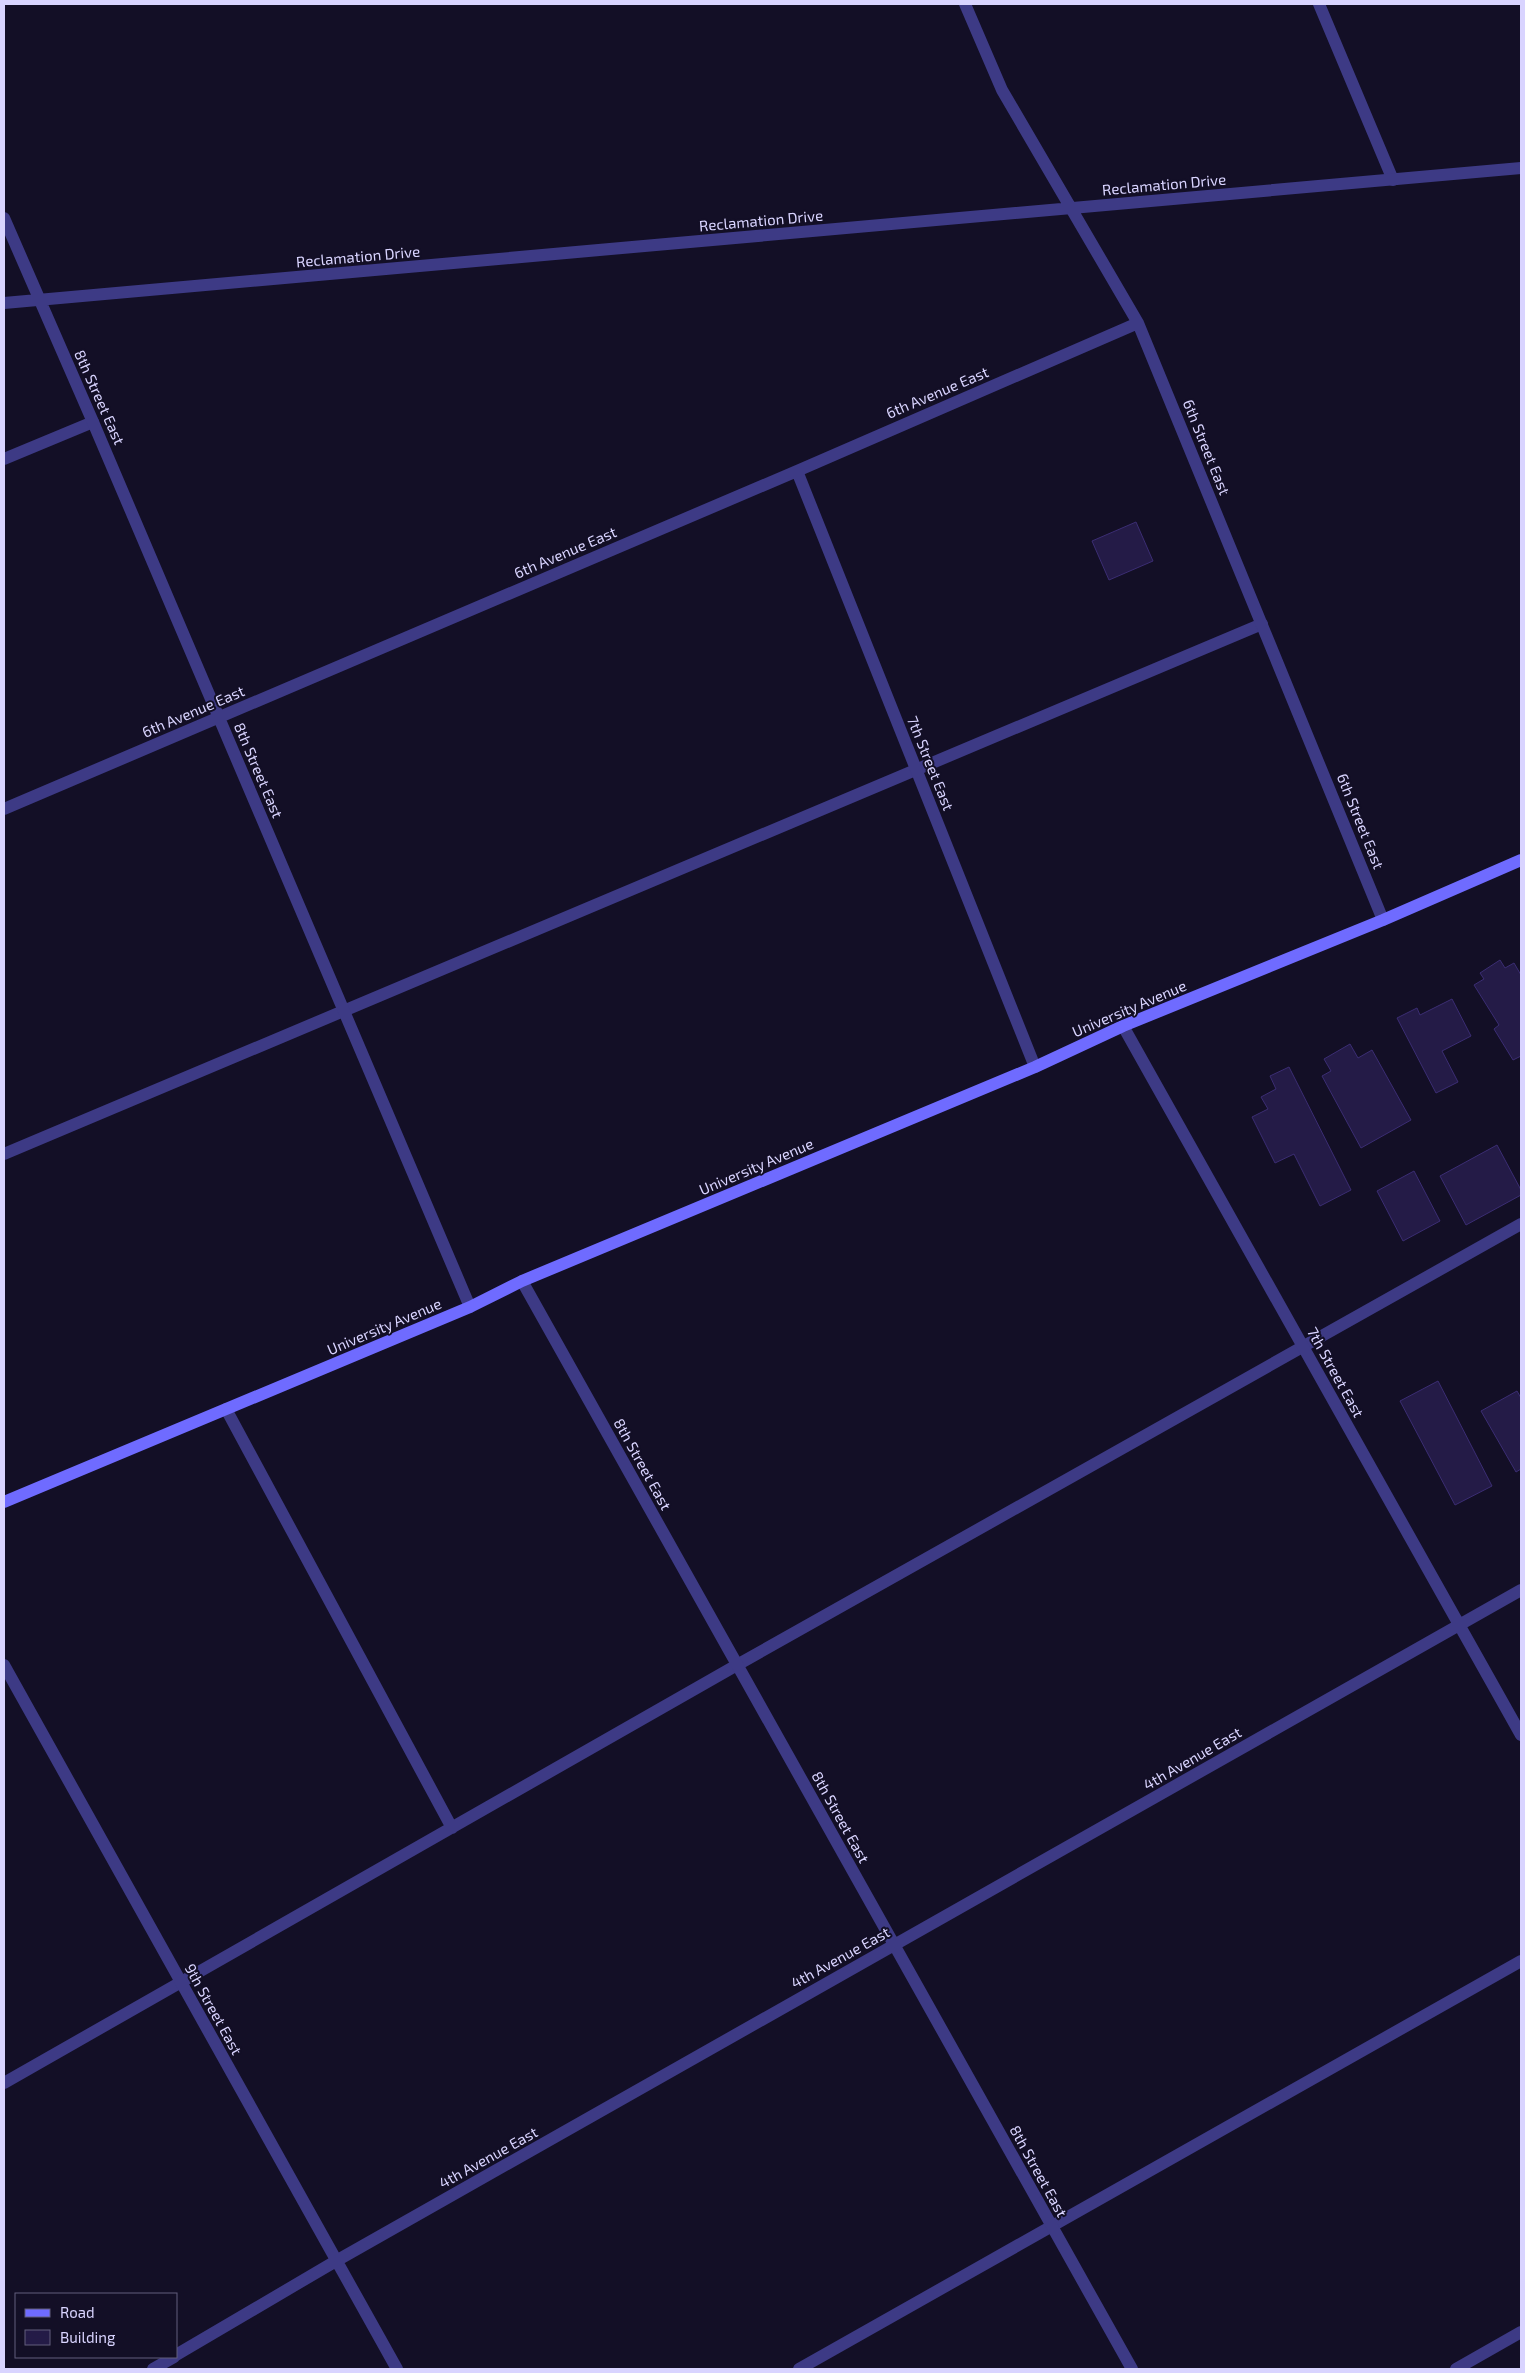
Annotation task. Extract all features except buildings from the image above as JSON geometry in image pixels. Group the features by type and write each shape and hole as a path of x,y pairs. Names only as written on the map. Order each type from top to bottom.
{"street":[{"name":"6th Street East","path":"965,4 1002,90 1138,323 1383,920"},
{"path":"1319,4 1393,180"},
{"name":"Reclamation Drive","path":"4,303 1521,168"},
{"name":"8th Street East","path":"4,218 93,422 470,1307"},
{"name":"6th Avenue East","path":"4,809 797,471 1138,323"},
{"path":"4,459 93,422"},
{"name":"7th Street East","path":"797,471 1035,1068"},
{"path":"4,1154 1262,624"},
{"name":"University Avenue","path":"4,1502 470,1307 522,1281 1035,1068 1123,1026 1383,920 1521,860"},
{"name":"7th Street East","path":"1123,1026 1521,1735"},
{"path":"4,2083 181,1984 737,1665 1521,1224"},
{"name":"8th Street East","path":"522,1281 1132,2369"},
{"path":"226,1409 452,1828"},
{"name":"4th Avenue East","path":"178,2354 336,2261 1521,1590"},
{"name":"9th Street East","path":"4,1665 397,2369"},
{"path":"799,2369 1521,1961"},
{"path":"1456,2369 1521,2332"},
{"name":"4th Avenue East","path":"153,2369 172,2358"}]}
